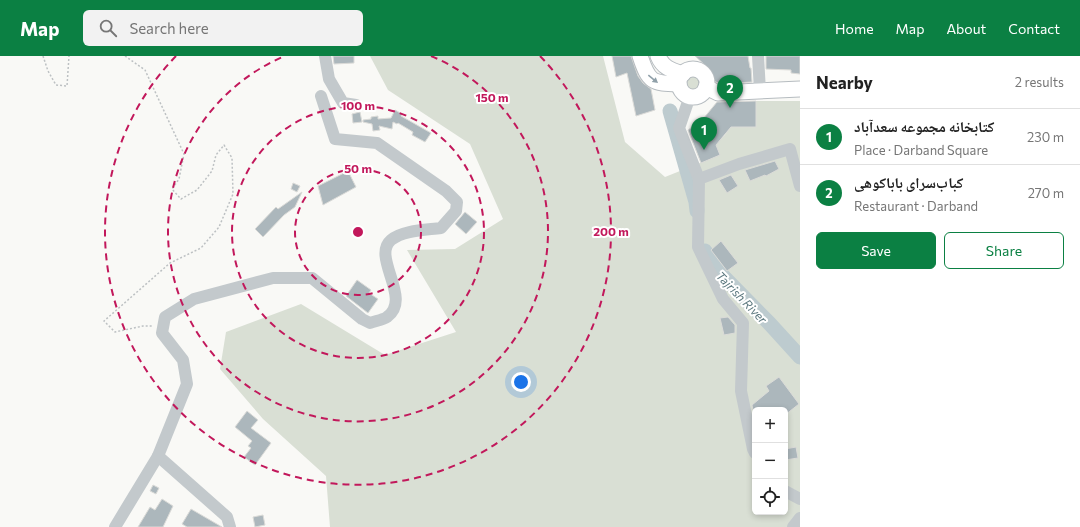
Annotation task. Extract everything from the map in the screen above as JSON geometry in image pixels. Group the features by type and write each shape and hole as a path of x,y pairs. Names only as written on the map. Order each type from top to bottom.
{"main road":[{"path":"640,56 647,73 658,84 681,79 690,69 698,70 705,75 706,79 706,87 702,94 698,96 690,96 683,92 681,79 663,66 658,56"},
{"path":"706,87 718,93 800,89"}],"street":[{"path":"325,56 329,79 343,103 356,105"},
{"path":"758,56 760,91"},
{"path":"115,527 158,456 187,384 183,360 162,333 165,317 194,299 273,278 312,278 362,319 370,322 387,318 394,310 396,296 385,257 385,248 390,241 397,236 441,228 456,211 458,202 446,191 377,143 335,139 321,96"},
{"path":"690,96 679,128 699,179 698,247 723,299 742,323 741,391 752,444"},
{"path":"699,179 739,164 790,149 800,186"},
{"path":"158,456 227,517 230,527"},
{"path":"788,493 800,499"},
{"path":"793,527 800,518"}],"path":[{"path":"43,56 48,71 56,85 67,86 69,56"},
{"path":"124,56 145,70 184,154 179,179 172,189 181,199 197,190 212,171 216,155 224,145 232,158 233,194 219,227 201,248 170,263 104,322 114,332 143,326 163,327"}],"green space":[{"path":"370,56 603,56 625,142 665,177 720,155 715,145 731,127 756,127 756,101 800,101 800,527 330,527 326,476 263,419 220,369 226,332 301,304 385,355 456,332 407,250 455,249 503,219 470,144 388,90"},
{"path":"693,74 699,76 701,82 699,88 693,90 687,88 685,82 687,76"}],"building":[{"path":"333,56 354,56 354,63 334,64"},
{"path":"612,56 631,56 638,76 643,83 651,89 655,110 636,116 627,73 616,77"},
{"path":"695,56 748,56 752,82 720,84 712,80 707,67"},
{"path":"766,56 800,56 800,74 791,73 791,70 766,69"},
{"path":"756,101 756,127 731,127 716,145 720,155 701,163 688,130 703,119 717,102"},
{"path":"395,110 402,114 401,116 431,133 425,142 412,135 413,132 398,123 393,122 392,129 379,126 380,130 373,131 372,124 363,122 363,120 378,116 378,119 391,118"},
{"path":"360,112 362,122 353,123 352,114"},
{"path":"775,161 779,169 766,176 765,175 750,181 745,170"},
{"path":"348,171 356,187 323,205 318,186"},
{"path":"731,175 738,186 727,193 719,180"},
{"path":"293,183 300,186 297,192 291,189"},
{"path":"302,192 295,207 284,215 263,237 255,229 276,207 278,209"},
{"path":"465,212 477,222 466,234 455,224"},
{"path":"721,241 738,263 727,271 711,250"},
{"path":"357,280 371,290 369,293 378,299 368,313 346,296"},
{"path":"728,317 735,325 735,333 724,335 720,318"},
{"path":"779,377 799,404 788,413 788,407 752,407 752,405 769,391 766,386"},
{"path":"247,411 258,420 251,428 271,443 255,465 244,457 251,448 248,446 252,441 235,427"},
{"path":"796,447 798,458 788,460 788,448"},
{"path":"153,485 159,488 156,494 150,491"},
{"path":"162,499 173,506 163,527 138,527 150,507 155,510"},
{"path":"191,509 222,527 187,527 182,524"},
{"path":"263,515 265,525 255,527 253,517"}],"waterway":[{"name":"Tajrish River","path":"670,111 696,202 697,211"},
{"name":"Tajrish River","path":"705,251 715,268 800,357"}],"place":[{"name":"کباب‌سرای باباکوهی","path":"730,108"},
{"name":"کتابخانه مجموعه سعدآباد","path":"704,150"}]}
